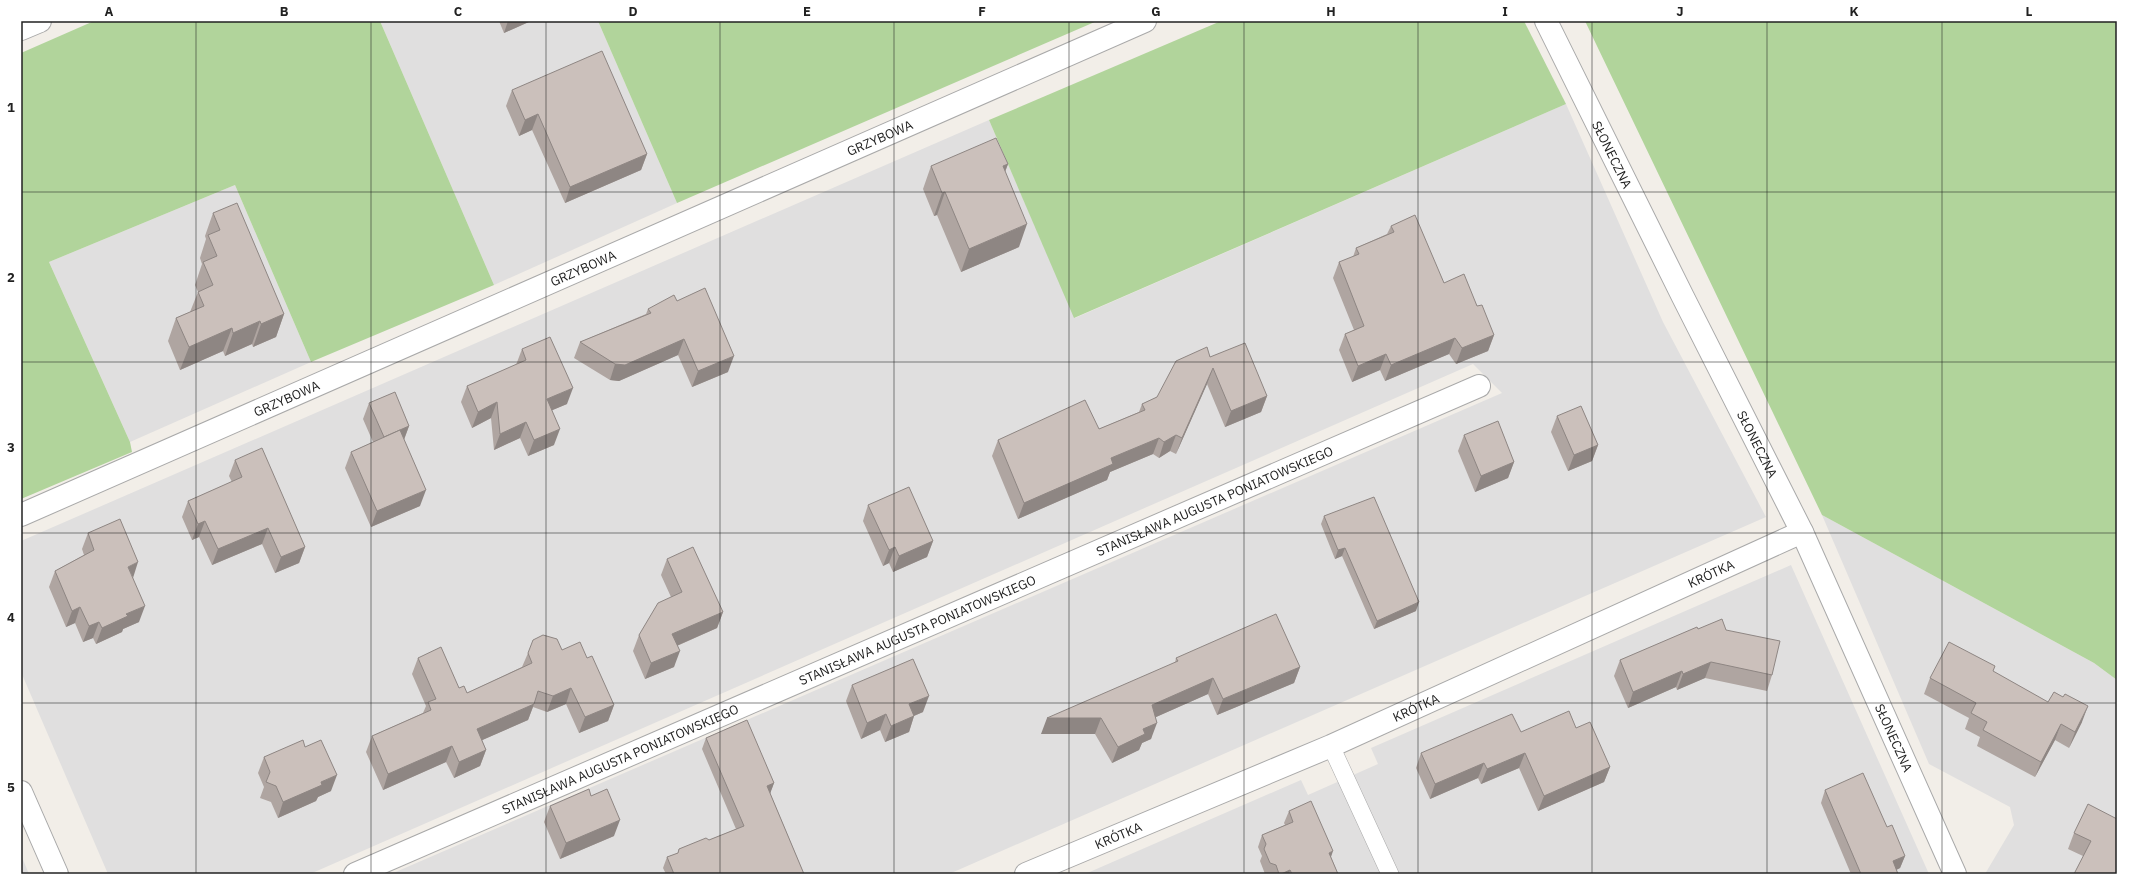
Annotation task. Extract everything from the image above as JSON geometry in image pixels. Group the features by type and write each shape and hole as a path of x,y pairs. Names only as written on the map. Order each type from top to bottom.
{"street":[{"path":"21,29 40,21"},
{"name":"GRZYBOWA","path":"21,515 1146,21"},
{"name":"SŁONECZNA","path":"1546,21 1802,532 1955,874"},
{"name":"STANISŁAWA AUGUSTA PONIATOWSKIEGO","path":"355,874 1479,386"},
{"name":"KRÓTKA","path":"1026,874 1331,746 1802,532"},
{"path":"21,792 57,874"}],"lane":[{"path":"1331,746 1390,874"}],"shaded area":[{"path":"380,21 598,21 677,203 494,285"},
{"path":"1566,104 1663,322 1766,517 949,874 391,874 1502,393 1473,364 310,874 108,874 21,672 21,541 989,120 1075,318"},
{"path":"235,185 311,362 130,442 49,262"},
{"path":"1822,515 2094,663 2117,680 2117,874 1985,874 2014,825 2010,807 1929,764"},
{"path":"1791,565 1929,874 1085,874 1301,780 1308,795 1378,764 1371,748"},
{"path":"21,855 29,874 21,874"}],"green space":[{"path":"94,21 380,21 494,285 311,362 235,185 49,262 130,442 132,452 21,499 21,53"},
{"path":"598,21 1097,21 677,203"},
{"path":"1221,21 1524,21 1566,104 1074,318 989,120"},
{"path":"1585,21 2117,21 2117,680 2094,663 1822,515"}],"building":[{"path":"602,51 647,154 570,187 538,114 525,120 512,90"},
{"path":"996,138 1008,164 1003,166 1027,224 969,249 945,192 942,193 931,166"},
{"path":"237,203 284,314 261,324 260,321 233,333 232,328 189,347 176,318 204,306 198,292 213,285 203,262 217,256 208,235 220,230 213,213"},
{"path":"1415,215 1444,283 1464,274 1477,306 1482,305 1494,335 1462,348 1455,338 1391,365 1386,354 1358,366 1345,334 1364,326 1339,262 1359,254 1356,248 1394,232 1391,226"},
{"path":"705,288 734,356 698,371 684,339 625,365 615,364 580,342 651,313 648,309 674,295 677,301"},
{"path":"550,337 573,388 547,399 560,429 534,440 526,422 500,434 497,402 478,412 467,386 526,360 522,349"},
{"path":"1245,343 1267,396 1231,411 1213,368 1182,438 1176,435 1164,442 1159,438 1111,458 1113,464 1024,503 998,440 1085,400 1099,429 1145,410 1142,404 1157,397 1176,361 1207,347 1210,357"},
{"path":"395,392 409,426 384,437 369,403"},
{"path":"1581,406 1598,445 1574,455 1557,416"},
{"path":"1498,421 1514,462 1481,476 1464,435"},
{"path":"400,430 426,490 377,511 351,452"},
{"path":"262,448 305,547 281,557 268,528 218,549 205,521 198,524 188,501 242,477 235,460"},
{"path":"909,487 933,541 899,556 895,547 889,550 868,505"},
{"path":"1374,497 1419,602 1377,621 1345,548 1338,550 1324,516"},
{"path":"120,519 138,562 128,567 145,606 126,614 128,616 102,628 99,622 89,626 80,607 72,611 55,571 94,550 88,533"},
{"path":"693,547 723,612 672,634 680,651 651,663 639,635 658,603 682,592 667,559"},
{"path":"1276,614 1300,667 1223,699 1213,678 1152,705 1157,723 1143,729 1145,734 1118,747 1101,718 1047,718 1178,661 1176,658"},
{"path":"1722,619 1726,630 1780,641 1772,675 1711,662 1683,674 1682,671 1633,692 1620,660 1697,627 1698,629"},
{"path":"543,635 557,639 562,650 580,642 587,658 592,656 614,705 585,717 571,688 553,696 538,691 534,704 477,729 486,750 459,762 452,746 388,774 372,736 431,710 428,702 436,699 418,658 441,647 459,688 464,686 467,693 532,663 528,653 533,640"},
{"path":"1949,642 1995,666 1993,671 2048,702 2054,692 2063,697 2065,694 2088,706 2075,732 2061,724 2041,762 1983,730 1987,722 1971,713 1976,703 1930,678"},
{"path":"913,659 929,696 909,704 914,716 891,726 886,714 867,723 852,685"},
{"path":"1569,711 1576,728 1590,722 1610,767 1544,796 1525,753 1487,769 1484,763 1435,784 1421,753 1512,714 1521,732"},
{"path":"747,720 774,783 767,786 804,874 674,874 667,857 678,853 679,849 706,838 709,840 744,826 706,738"},
{"path":"303,740 305,747 321,740 337,775 321,782 322,785 283,802 276,786 266,782 270,772 264,757"},
{"path":"1863,773 1887,827 1892,825 1905,856 1893,861 1898,874 1861,874 1825,790"},
{"path":"589,789 591,796 607,789 620,820 566,843 550,806"},
{"path":"1311,801 1333,851 1329,853 1338,874 1292,874 1290,870 1279,874 1276,865 1270,863 1264,849 1266,844 1262,835 1293,822 1289,811"},
{"path":"2088,804 2117,819 2117,874 2074,874 2091,841 2074,833"}]}
